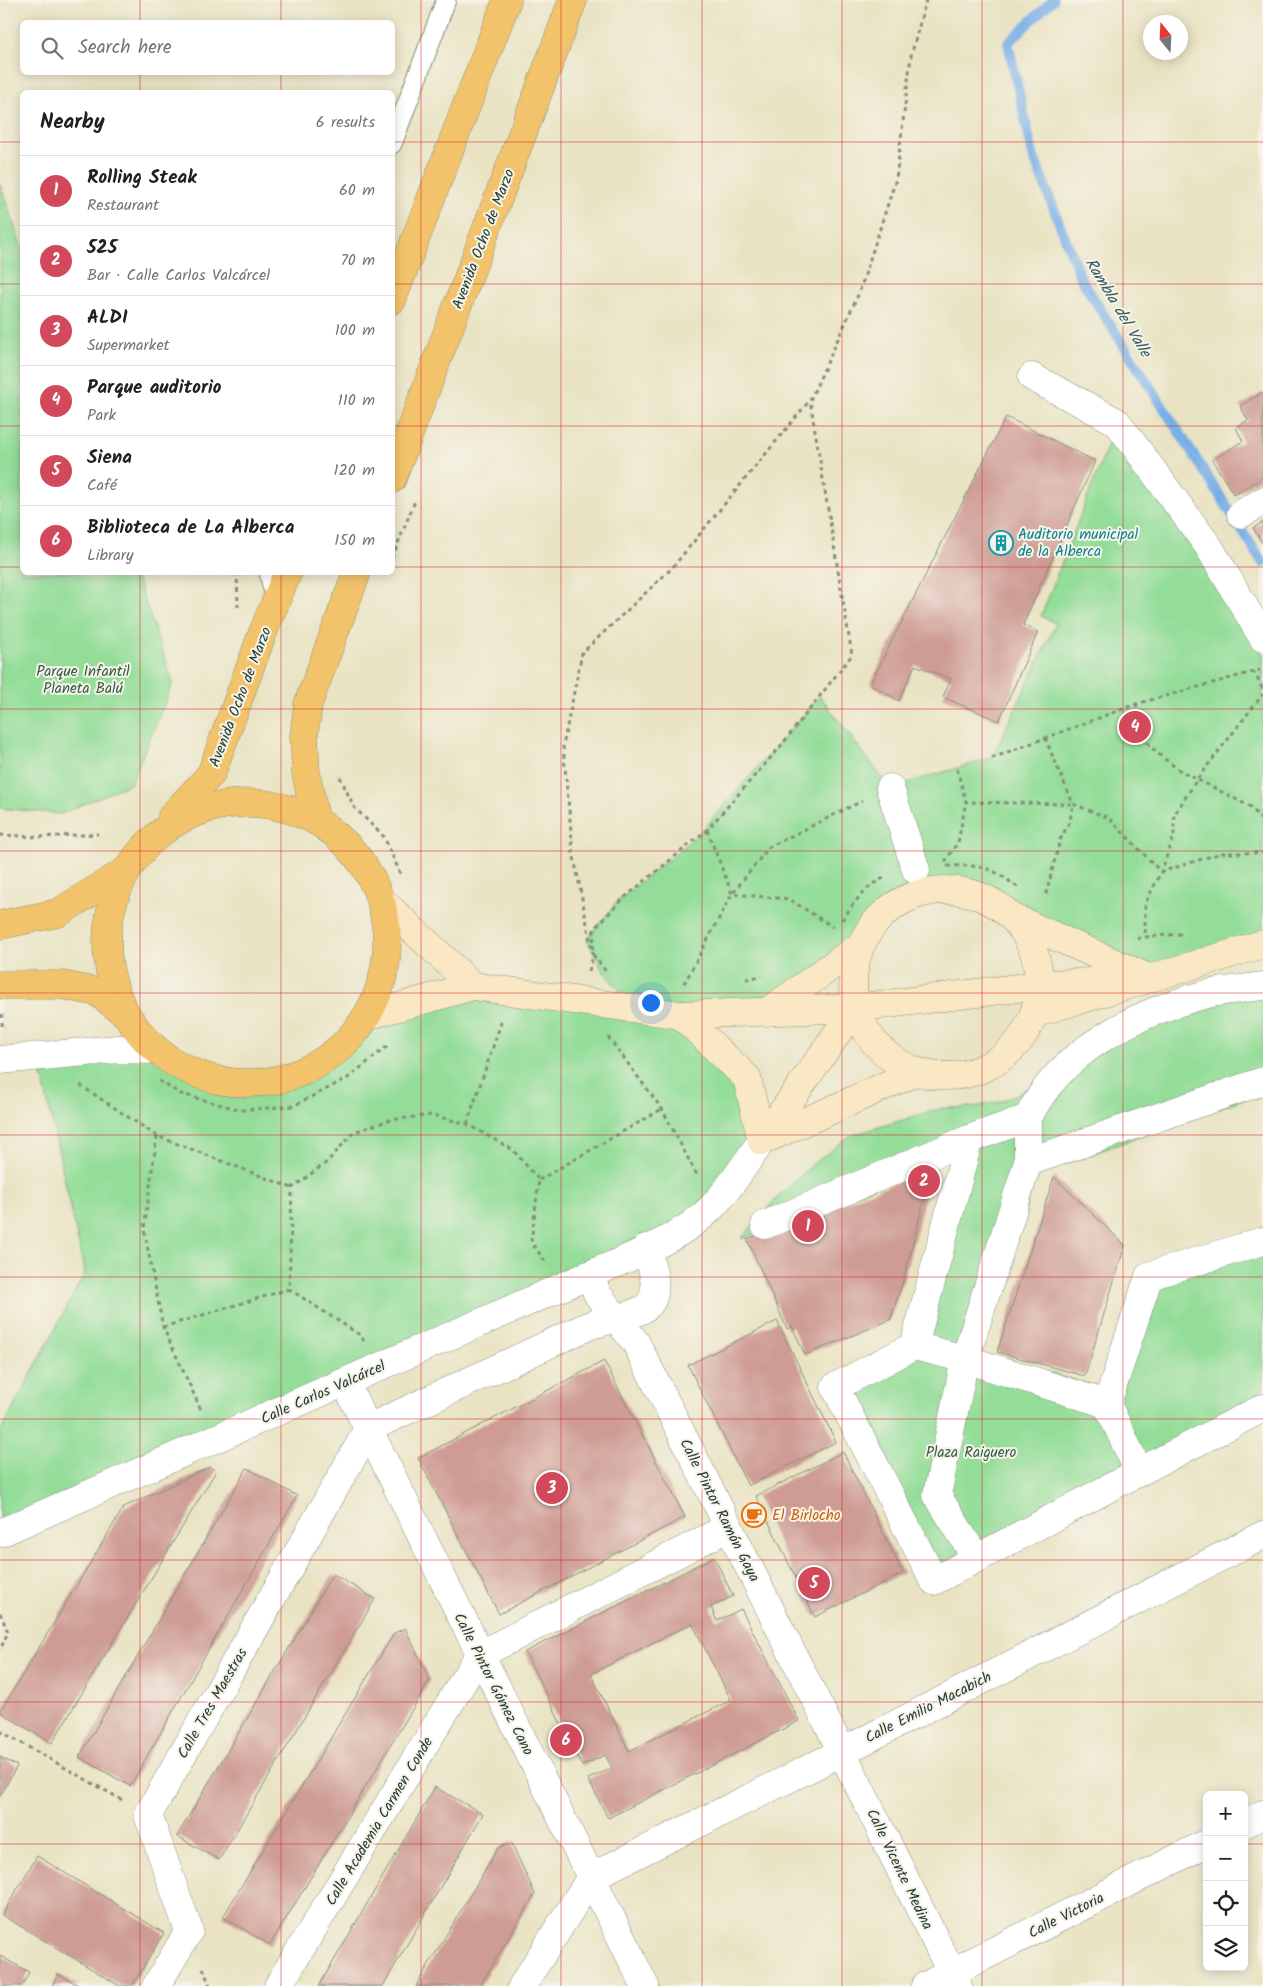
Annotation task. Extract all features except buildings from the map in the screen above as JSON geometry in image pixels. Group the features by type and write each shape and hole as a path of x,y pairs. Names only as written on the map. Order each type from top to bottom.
{"main road":[{"path":"395,292 507,0"},
{"name":"Avenida Ocho de Marzo","path":"395,471 573,0"},
{"name":"Avenida Ocho de Marzo","path":"124,872 155,834 211,774 263,632 276,605 287,575"},
{"path":"315,818 306,773 304,736 308,704 356,575"},
{"path":"155,834 203,808 252,801 315,818 353,848 382,901 472,986"},
{"path":"0,925 58,913 124,872"},
{"path":"123,1012 107,966 107,918 124,872"},
{"path":"1016,919 1034,947 1041,985 1036,1013 1020,1042 995,1063 965,1075 948,1077 916,1072 887,1056 866,1031 855,1008 852,978 860,946 878,919 904,899 935,890 958,890 990,900 1016,919 1148,978"},
{"path":"0,985 62,985 96,992 123,1012 154,1050 202,1077 251,1084 300,1074 341,1049 370,1015 388,964 382,901"},
{"path":"1036,1013 1263,944"},
{"path":"767,1012 860,946"},
{"path":"370,1015 472,986 681,1015 855,1008 1041,985 1148,978"},
{"path":"762,1141 855,1008"},
{"path":"681,1015 747,1078 762,1141"},
{"path":"762,1141 916,1072"}],"street":[{"path":"1032,377 1117,422 1209,547 1263,638"},
{"path":"890,788 916,870"},
{"path":"976,1558 937,1495 965,1359 1028,1162 1028,1118 1039,1095 1066,1067 1114,1029 1150,1013 1204,995 1263,986"},
{"path":"0,1060 118,1049 154,1050"},
{"path":"1028,1162 1263,1081"},
{"path":"765,1225 969,1139 1028,1118"},
{"path":"914,1346 969,1139"},
{"name":"Calle Carlos Valcárcel","path":"0,1534 589,1275 693,1224 714,1206 762,1141"},
{"path":"1139,1472 1106,1404 1149,1276 1263,1241"},
{"path":"369,1428 588,1326 618,1319 644,1310 653,1299 656,1279 646,1248"},
{"name":"Calle Pintor Ramón Gaya","path":"589,1275 598,1295 636,1343 842,1752"},
{"path":"1106,1404 965,1359 914,1346 835,1387 934,1581 1263,1408"},
{"name":"Calle Pintor Gómez Cano","path":"345,1382 645,1986"},
{"name":"Calle Tres Maestras","path":"148,1815 369,1428"},
{"path":"479,1655 729,1527"},
{"name":"Calle Emilio Macabich","path":"592,1877 842,1752 1263,1535"},
{"name":"Calle Academia Carmen Conde","path":"278,1986 479,1655"},
{"name":"Calle Vicente Medina","path":"842,1752 954,1980"},
{"path":"1248,1822 1263,1814"},
{"path":"148,1815 189,1931 156,1986"},
{"name":"Calle Victoria","path":"925,1986 954,1980 1203,1845"},
{"path":"522,1986 592,1877"}],"lane":[{"path":"395,136 446,0"},
{"path":"270,575 276,605"}],"path":[{"path":"611,976 593,955 573,852 564,746 582,654 672,568 810,400 859,293 896,179 911,56 926,0"},
{"path":"714,1206 662,1109 581,1001 593,955 594,929 624,898 707,830 780,748 852,655 810,400"},
{"path":"992,758 1136,704 1263,669"},
{"path":"1253,671 1263,689"},
{"path":"1145,937 1146,904 1161,872 1174,836 1174,815 1198,778 1263,694"},
{"path":"1136,704 1147,742 1152,748 1179,770 1198,778 1250,807 1263,822"},
{"path":"1043,905 1060,840 1070,821 1073,804 1045,738"},
{"path":"957,769 966,802 958,842 943,866 979,865 1001,875 1022,890"},
{"path":"685,982 732,894 769,846 890,788"},
{"path":"966,802 1073,804 1109,818 1161,872"},
{"path":"707,830 732,894"},
{"path":"0,835 39,837 98,834"},
{"path":"1161,872 1221,853 1263,854"},
{"path":"841,921 857,898 880,879 916,870"},
{"path":"732,894 789,899 836,929 829,935"},
{"path":"1130,940 1190,934"},
{"path":"738,980 766,976"},
{"path":"676,982 694,982"},
{"path":"467,1124 504,1016"},
{"path":"78,1083 157,1136 292,1188"},
{"path":"539,1180 662,1109"},
{"path":"292,1188 327,1162 354,1132 390,1120 432,1115 467,1124 513,1150 539,1180 531,1242 563,1286"},
{"path":"157,1136 144,1229 163,1327 214,1439"},
{"path":"289,1289 292,1188"},
{"path":"163,1327 289,1289 360,1335 382,1366"},
{"path":"0,1613 8,1632 0,1650"},
{"path":"0,1731 148,1815"}],"green space":[{"name":"Parque Infantil Planeta Balú","path":"0,184 20,243 20,575 136,575 173,683 131,783 61,814 0,808"},
{"path":"1117,422 1263,638 1263,944 1148,978 1016,919 990,900 958,890 935,890 904,899 878,919 860,946 767,1012 682,1016 747,1078 762,1141 714,1206 0,1533 0,1433 85,1273 38,1057 154,1050 203,1077 251,1084 300,1074 341,1049 370,1015 473,986 636,1008 605,974 587,939 617,902 700,833 820,696 890,788 992,758 1056,624 1041,616"},
{"name":"Plaza Raiguero","path":"1263,976 1263,1092 1036,1174 980,1354 1109,1390 1148,1274 1263,1233 1263,1411 930,1585 823,1380 911,1339 963,1152 741,1239 771,1204 813,1164 850,1136 942,1108 975,1107 1002,1101 1034,1086 1071,1049"}],"waterway":[{"name":"Rambla del Valle","path":"1053,0 1008,43 1033,155 1081,279 1263,563"}],"place":[{"name":"Auditorio municipal de la Alberca","path":"1001,543"},
{"name":"Parque auditorio","path":"1135,727"},
{"name":"525","path":"924,1181"},
{"name":"Rolling Steak","path":"808,1226"},
{"name":"ALDI","path":"552,1488"},
{"name":"El Birlocho","path":"754,1515"},
{"name":"Siena","path":"814,1583"},
{"name":"Biblioteca de La Alberca","path":"566,1740"}]}
